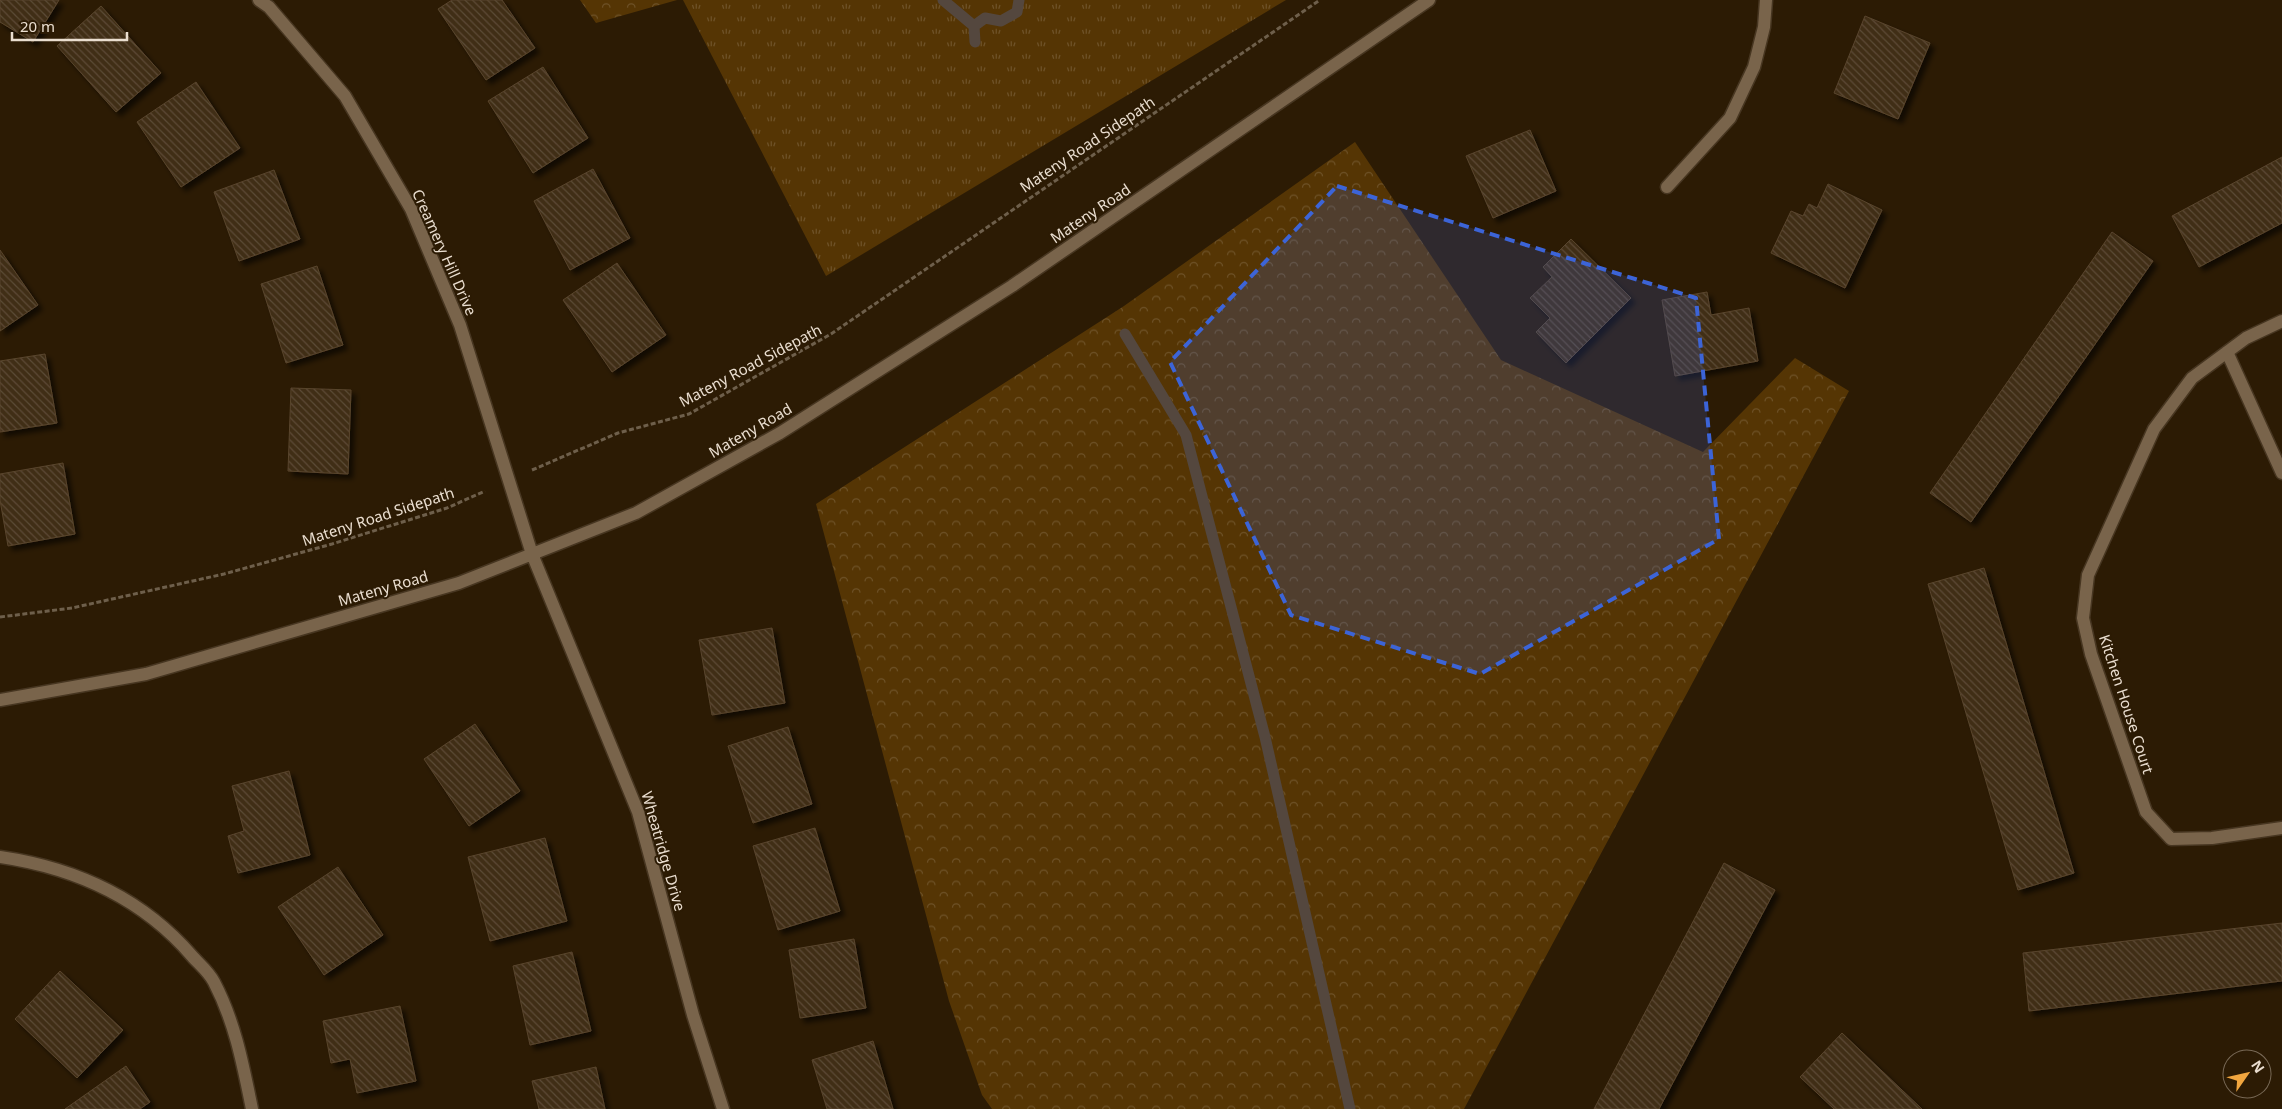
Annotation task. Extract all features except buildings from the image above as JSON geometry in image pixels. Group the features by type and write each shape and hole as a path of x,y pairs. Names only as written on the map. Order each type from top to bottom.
{"street":[{"name":"Creamery Hill Drive","path":"259,0 269,7 345,96 411,210 460,325 532,554"},
{"name":"Mateny Road","path":"0,700 146,674 460,583 636,513 788,427 1012,286 1429,0"},
{"path":"1666,187 1730,118 1754,67 1764,27 1766,0"},
{"name":"Kitchen House Court","path":"2282,321 2246,338 2192,378 2154,429 2088,575 2083,618 2091,654 2146,812 2171,839 2212,838 2282,828"},
{"path":"2227,352 2282,473"},
{"name":"Wheatridge Drive","path":"532,554 638,812 693,1015 723,1109"},
{"path":"0,857 58,868 128,899 176,938 213,981 237,1037 252,1109"}],"path":[{"name":"Mateny Road Sidepath","path":"0,617 72,608 224,574 332,544 447,508 618,433 689,414 831,334 1320,0"}],"highlighted area":[{"path":"1337,186 1696,298 1719,539 1480,674 1291,615 1170,362"}],"green space":[{"path":"580,0 677,0 596,23"},
{"path":"683,0 1286,0 826,276"},
{"path":"1355,142 1501,360 1703,452 1795,358 1849,391 1464,1109 992,1109 982,1095 949,1001 816,504 1124,306"}],"waterway":[{"path":"943,0 974,26 975,42"},
{"path":"974,26 985,18 1001,21 1017,12 1019,0"},
{"path":"1125,334 1186,435 1265,737 1350,1109"}]}
